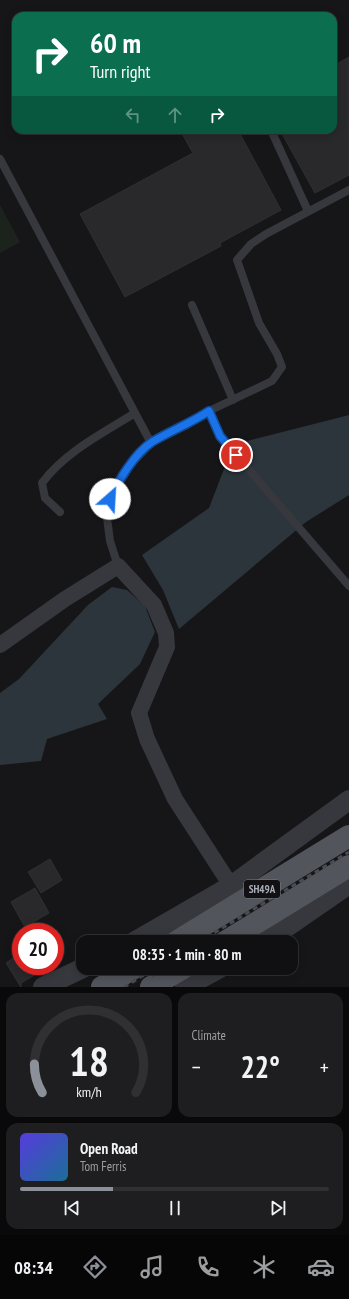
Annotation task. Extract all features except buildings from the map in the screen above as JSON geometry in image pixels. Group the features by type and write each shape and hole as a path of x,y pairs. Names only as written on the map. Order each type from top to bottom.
{"main road":[{"name":"SH49A","path":"185,935 236,894 349,836"},
{"name":"SH49A","path":"236,935 349,866"},
{"path":"102,987 122,975"}],"street":[{"path":"0,645 65,599 118,566 154,605 166,634 167,647 139,713 148,739 175,799 236,894"},
{"path":"149,935 236,894 349,800"},
{"path":"275,935 349,884"},
{"path":"43,987 76,971"},
{"path":"185,987 207,975"}],"lane":[{"path":"273,134 308,211"},
{"path":"0,159 151,443"},
{"path":"118,566 110,541 106,510 115,489 131,464 151,443 188,425 209,411 272,381 282,368 277,354 260,323 237,260 251,244 308,211 349,190"},
{"path":"192,305 233,400"},
{"path":"209,411 220,436 226,444 349,586"},
{"path":"60,512 46,498 42,483 53,468 89,442 135,413"}],"shaded area":[{"path":"0,205 20,242 0,253"},
{"path":"349,415 349,495 306,522 179,629 163,590 142,555 209,508 224,469 243,442"},
{"path":"112,587 127,590 145,606 155,632 140,664 98,704 107,719 47,739 41,761 0,765 0,693 19,679 88,605"}],"railway":[{"path":"211,935 349,852"},
{"path":"124,987 144,975"}],"route":[{"path":"110,499 131,464 151,443 188,425 209,411 220,436 236,455"}]}
